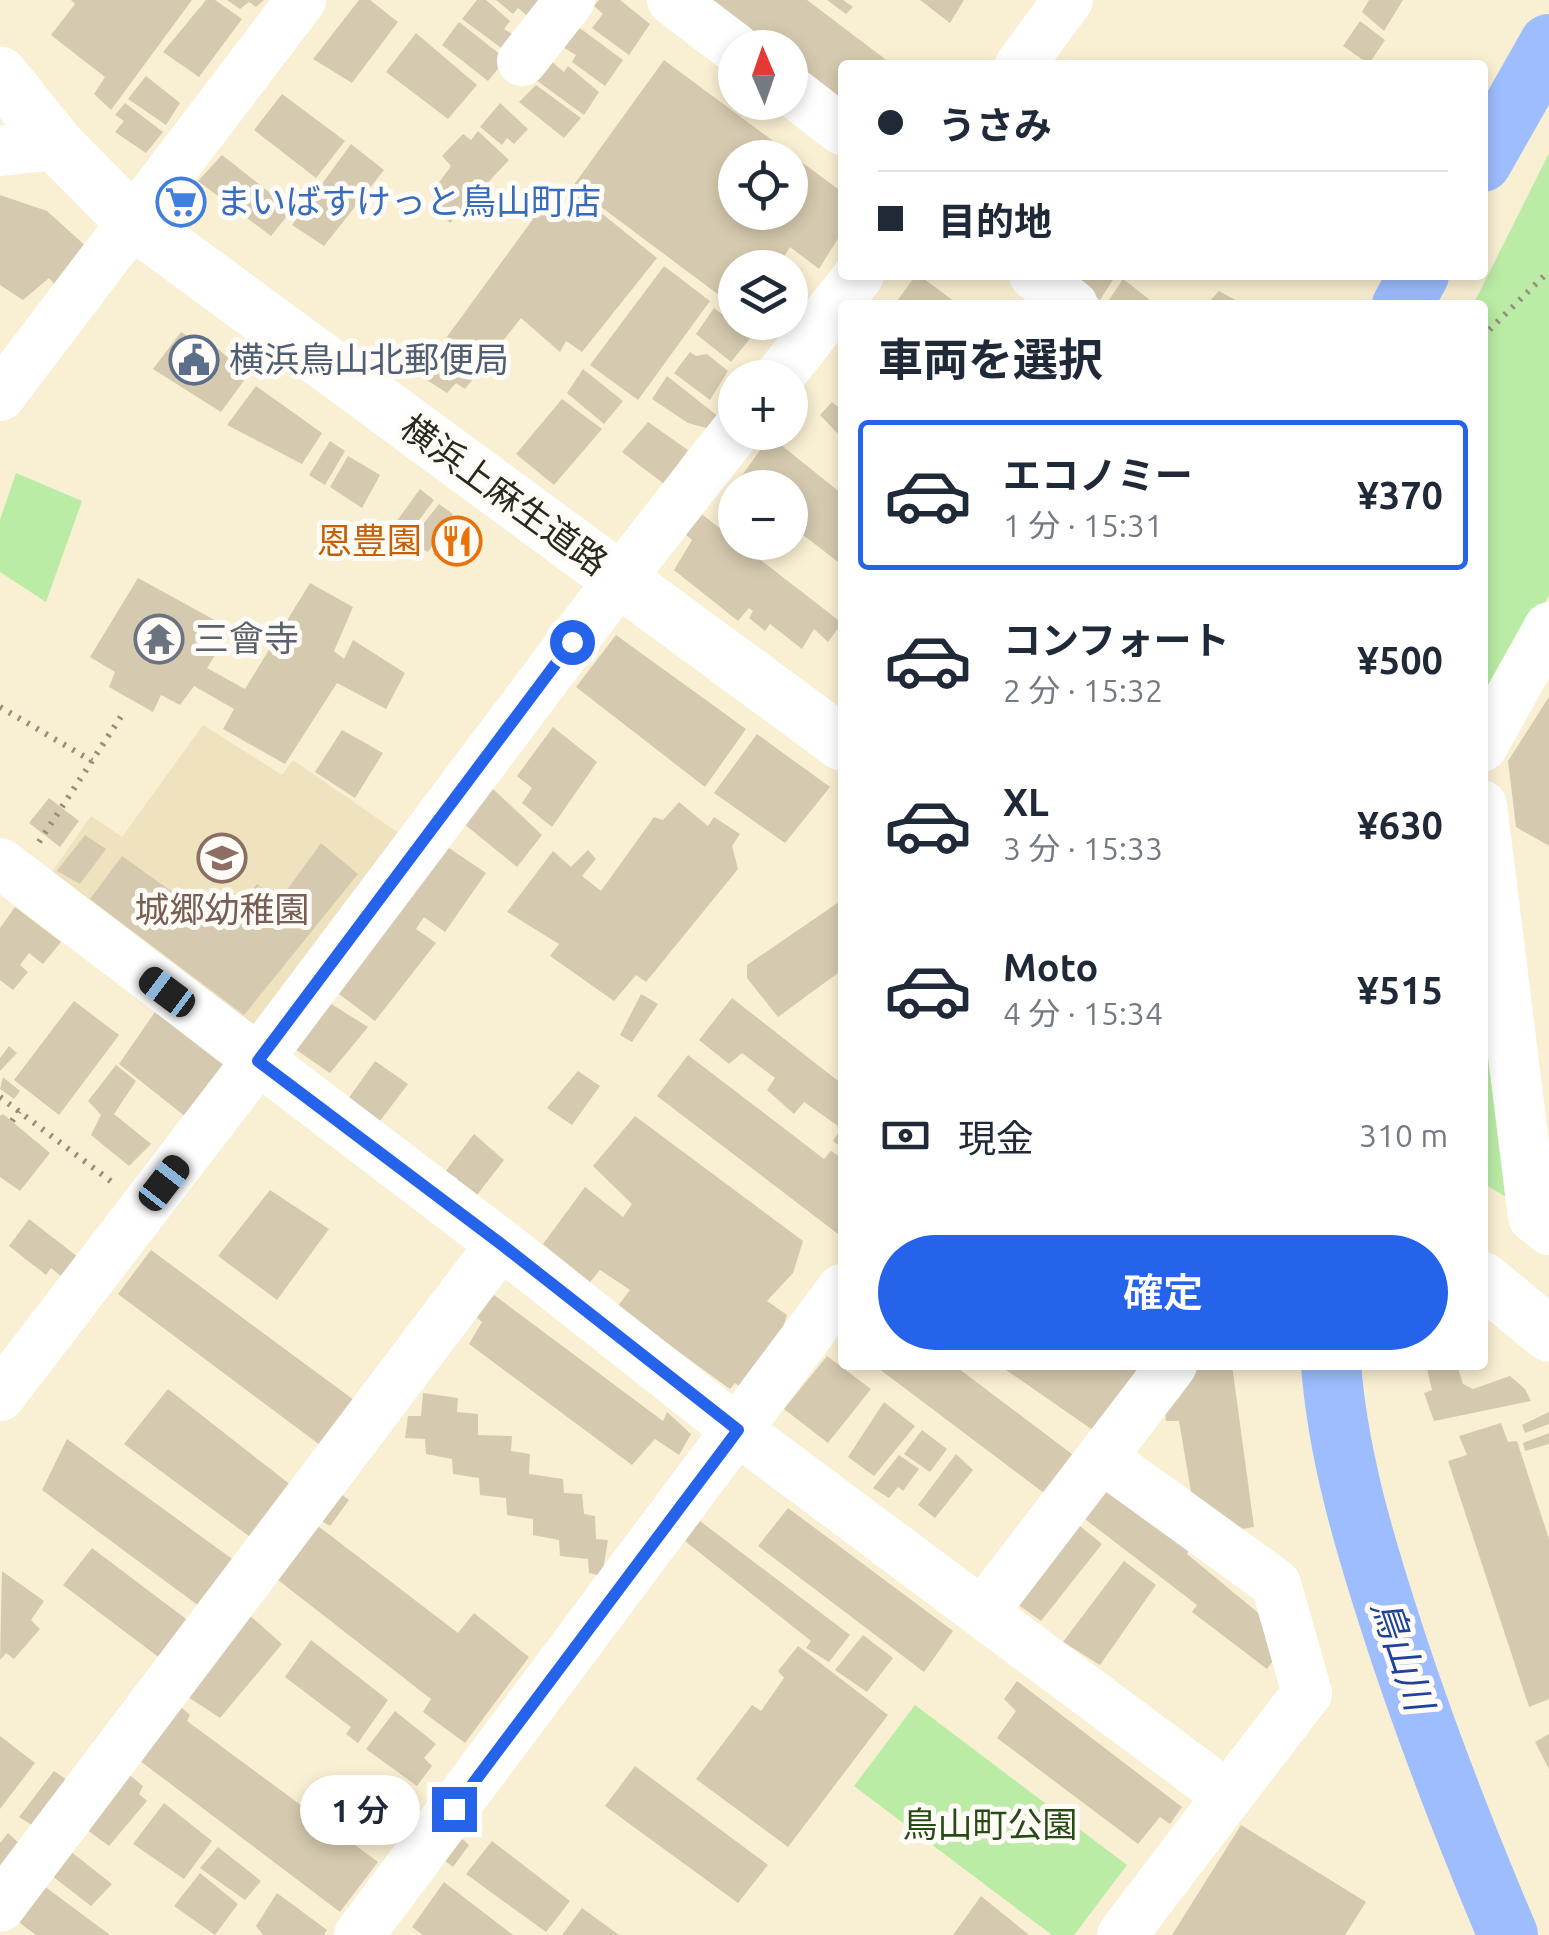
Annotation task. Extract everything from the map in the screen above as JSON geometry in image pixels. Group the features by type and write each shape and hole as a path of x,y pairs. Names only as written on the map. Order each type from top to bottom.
{"main road":[{"name":"横浜上麻生道路","path":"0,74 56,146 131,220 838,740"},
{"path":"1488,1284 1549,1334"}],"street":[{"path":"0,396 301,0"},
{"path":"522,61 570,0"},
{"path":"672,0 718,35"},
{"path":"1024,60 1068,0"},
{"path":"808,104 838,127"},
{"path":"0,151 56,146"},
{"path":"840,300 856,280"},
{"path":"1041,280 1067,300"},
{"path":"792,360 838,303"},
{"path":"0,1396 721,450"},
{"path":"1488,736 1549,627"},
{"path":"1488,855 1533,1217 1549,1230"},
{"path":"6,879 258,1061 501,1244 738,1430 1228,1796"},
{"path":"1516,1086 1549,1033"},
{"path":"0,1907 501,1244"},
{"path":"359,1935 838,1294"},
{"path":"984,1612 1168,1370"},
{"path":"1102,1458 1276,1584 1307,1693 1122,1935"}],"path":[{"path":"1488,332 1549,271"},
{"path":"0,707 92,761"},
{"path":"44,835 122,715"},
{"path":"0,1097 120,1188"},
{"path":"12,1121 19,1112"}],"shaded area":[{"name":"城郷幼稚園","path":"203,725 282,775 293,760 400,834 258,1027 47,879 91,816 122,837"}],"green space":[{"path":"1549,153 1549,595 1488,705 1488,300 1476,300"},
{"path":"16,473 82,501 46,602 0,572 0,520"},
{"path":"1488,1033 1506,1197 1488,1186"},
{"name":"鳥山町公園","path":"915,1705 1127,1865 1074,1935 1052,1935 854,1786"}],"building":[{"path":"71,0 192,0 111,110 94,94 105,77 51,35 75,4"},
{"path":"206,0 215,0 242,19 199,77 163,52"},
{"path":"227,0 264,0 256,7 249,2 240,9"},
{"path":"359,0 370,0 398,22 352,83 313,59"},
{"path":"477,0 486,0 510,21 504,29 520,39 508,53 462,19"},
{"path":"496,0 545,0 531,19 518,8 513,14"},
{"path":"599,0 620,0 650,24 629,55 592,28 603,14 594,6"},
{"path":"702,0 807,0 886,60 838,60 838,102 808,80 808,30 742,30"},
{"path":"827,0 843,0 853,7 846,14"},
{"path":"920,0 964,0 950,23"},
{"path":"1369,0 1403,0 1384,31 1362,12"},
{"path":"1360,21 1385,40 1372,60 1363,60 1343,46"},
{"path":"459,22 506,59 488,81 442,45"},
{"path":"577,26 623,60 605,86 572,62 576,55 561,46"},
{"path":"416,33 477,85 448,119 386,72"},
{"path":"664,60 718,100 718,120 745,120 772,140 718,140 718,230 808,230 808,167 838,189 838,238 819,269 808,261 808,250 718,250 718,294 573,186"},
{"path":"552,62 564,72 568,66 599,92 584,115 536,80"},
{"path":"146,76 180,103 166,125 128,99"},
{"path":"536,85 581,118 564,138 519,102"},
{"path":"282,94 345,141 316,178 254,130"},
{"path":"125,103 163,132 146,153 115,132 124,121 115,115"},
{"path":"500,103 528,129 514,144 507,138 502,145 480,127"},
{"path":"478,131 509,160 450,223 434,207 439,198 432,192 451,166 442,156 463,134 471,140"},
{"path":"351,144 384,170 324,246 292,225"},
{"path":"222,155 292,210 271,236 198,181"},
{"path":"569,187 657,258 582,352 566,341 560,352 521,318 465,389 456,383 447,393 419,375 544,204 550,210"},
{"path":"0,195 47,211 89,249 57,287 49,278 23,300 0,285"},
{"path":"664,266 710,301 638,400 590,365"},
{"path":"912,280 926,280 952,300 898,300"},
{"path":"1072,280 1113,280 1100,300"},
{"path":"1124,280 1150,300 1109,300"},
{"path":"1219,291 1235,300 1211,300"},
{"path":"714,308 718,311 718,340 749,340 728,360 696,334"},
{"path":"181,332 197,342 202,335 248,375 221,412 153,369"},
{"path":"690,352 696,356 707,354 718,363 718,387 710,400 674,373"},
{"path":"583,369 623,401 604,424 567,393"},
{"path":"667,376 718,418 706,428 688,423 652,399"},
{"path":"256,386 322,433 302,464 227,425"},
{"path":"562,399 602,429 554,485 516,454"},
{"path":"832,402 838,407 838,434 820,415"},
{"path":"648,422 688,450 664,484 622,452"},
{"path":"330,441 345,451 325,485 309,475"},
{"path":"760,450 787,450 838,491 838,562 808,539 808,470 746,470"},
{"path":"348,456 380,475 362,508 330,487"},
{"path":"420,489 434,500 411,531 396,522"},
{"path":"439,504 453,514 428,552 409,542"},
{"path":"699,512 718,527 718,560 761,560 838,620 838,628 828,642 814,629 802,649 770,624 765,631 749,618 753,611 749,608 738,621 674,570 692,540 684,533"},
{"path":"458,515 474,529 450,565 433,554"},
{"path":"138,578 231,629 207,668 245,689 310,583 353,607 334,651 344,659 353,640 405,673 386,709 337,683 285,764 223,729 234,709 194,686 180,705 161,695 153,712 109,687 115,672 90,657"},
{"path":"616,635 746,729 705,787 576,687"},
{"path":"1549,697 1549,846 1516,827 1508,761"},
{"path":"553,727 597,762 552,827 522,803 532,788 517,776"},
{"path":"342,730 383,753 355,798 315,772"},
{"path":"757,734 830,787 785,843 714,793"},
{"path":"492,788 542,835 517,867 463,823"},
{"path":"49,798 79,821 60,847 29,823"},
{"path":"679,802 708,826 714,817 740,834 732,846 738,869 646,982 636,975 614,1001 550,956 559,944 507,912 553,851 571,867 588,850 596,859 582,876 601,891 654,817 663,820"},
{"path":"85,835 106,849 80,884 57,871"},
{"path":"321,843 358,874 244,1015 90,899 122,856 223,928 257,884 279,901"},
{"path":"449,848 486,873 445,932 424,917 416,929 436,943 375,1021 339,994"},
{"path":"838,903 838,973 778,1017 747,978 747,965"},
{"path":"15,907 61,942 43,964 29,953 20,965 28,972 13,990 0,980 0,928"},
{"path":"641,994 658,1004 632,1042 620,1035"},
{"path":"732,998 838,1081 838,1126 804,1102 794,1114 767,1090 775,1078 742,1053 729,1064 699,1040"},
{"path":"74,1001 119,1035 59,1115 14,1080"},
{"path":"328,1002 368,1027 330,1073 292,1047"},
{"path":"155,1012 226,1067 186,1117 119,1064"},
{"path":"9,1046 17,1053 0,1071 0,1058"},
{"path":"688,1055 824,1159 831,1151 838,1155 838,1234 657,1096"},
{"path":"375,1061 408,1084 380,1121 348,1099"},
{"path":"116,1065 136,1081 114,1114 151,1144 129,1166 91,1135 101,1115 88,1101"},
{"path":"578,1071 600,1086 572,1125 547,1108"},
{"path":"3,1077 20,1091 14,1099 0,1089"},
{"path":"3,1114 50,1153 20,1191 0,1177"},
{"path":"635,1116 803,1241 793,1273 767,1301 787,1315 782,1330 743,1389 735,1383 730,1389 617,1307 630,1290 600,1270 590,1282 543,1244 585,1187 623,1217 632,1204 593,1166"},
{"path":"474,1134 504,1160 477,1195 454,1184 457,1178 445,1172"},
{"path":"270,1190 329,1229 277,1300 218,1256"},
{"path":"29,1219 78,1257 62,1277 51,1268 46,1275 9,1246"},
{"path":"151,1250 362,1406 328,1451 118,1294"},
{"path":"486,1289 663,1421 667,1412 691,1434 679,1455 655,1439 632,1465 469,1344 482,1322 469,1310"},
{"path":"827,1356 838,1364 838,1370 846,1370 871,1389 828,1443 784,1409"},
{"path":"881,1370 961,1370 1081,1461 1052,1499"},
{"path":"1006,1370 1144,1370 1097,1433"},
{"path":"1233,1370 1254,1527 1231,1531 1193,1504 1179,1421 1166,1421 1164,1403 1180,1397 1178,1371"},
{"path":"1427,1370 1459,1370 1463,1384 1473,1389 1510,1376 1525,1389 1531,1401 1434,1421 1424,1393 1432,1390"},
{"path":"168,1389 296,1489 257,1542 124,1444"},
{"path":"423,1393 458,1398 457,1412 478,1414 478,1435 512,1436 511,1451 530,1454 529,1474 563,1479 564,1493 582,1494 584,1514 595,1516 596,1539 608,1540 602,1576 589,1573 588,1559 560,1556 559,1540 533,1535 533,1519 507,1515 506,1498 480,1495 479,1478 453,1474 452,1459 426,1454 425,1439 405,1438 408,1416 421,1416"},
{"path":"884,1402 915,1426 874,1476 848,1457"},
{"path":"1549,1412 1549,1424 1525,1433 1522,1425"},
{"path":"1501,1423 1508,1442 1517,1441 1549,1539 1549,1699 1529,1707 1448,1461 1467,1455 1459,1436"},
{"path":"922,1430 947,1449 930,1472 904,1454"},
{"path":"1549,1433 1549,1444 1525,1451 1523,1443"},
{"path":"67,1439 235,1561 203,1609 42,1490"},
{"path":"956,1454 973,1470 935,1518 918,1505"},
{"path":"899,1455 919,1469 903,1491 898,1487 889,1498 873,1488"},
{"path":"1107,1480 1194,1540 1187,1554 1268,1621 1278,1654 1267,1669 1192,1612 1197,1605 1081,1516"},
{"path":"333,1488 349,1500 330,1526 313,1516"},
{"path":"788,1508 953,1631 924,1672 758,1546"},
{"path":"1070,1518 1102,1544 1041,1621 1010,1599"},
{"path":"700,1521 850,1635 829,1662 806,1648 811,1641 685,1541"},
{"path":"318,1526 458,1633 474,1613 529,1657 465,1743 423,1712 431,1699 278,1580"},
{"path":"92,1548 198,1628 169,1665 63,1585"},
{"path":"1124,1561 1156,1585 1100,1665 1063,1642"},
{"path":"2,1571 44,1601 31,1620 40,1629 14,1659 6,1653 0,1660"},
{"path":"247,1613 282,1644 220,1718 182,1693"},
{"path":"863,1635 893,1658 867,1692 835,1670"},
{"path":"311,1640 388,1700 358,1743 346,1734 351,1727 285,1677"},
{"path":"798,1646 888,1715 788,1847 696,1779 752,1705 761,1711 784,1678 778,1671"},
{"path":"1017,1681 1182,1807 1170,1824 1160,1817 1138,1844 997,1738 1016,1711 1004,1699"},
{"path":"173,1700 190,1715 187,1721 378,1862 340,1912 131,1754"},
{"path":"395,1711 436,1744 424,1758 432,1766 417,1786 366,1749"},
{"path":"1549,1734 1549,1769 1535,1742"},
{"path":"0,1736 35,1763 0,1809"},
{"path":"635,1766 768,1865 738,1903 605,1806"},
{"path":"122,1769 143,1786 139,1794 147,1801 109,1846 79,1824"},
{"path":"54,1771 73,1784 40,1830 19,1817"},
{"path":"164,1803 212,1841 184,1879 133,1844"},
{"path":"1241,1825 1366,1902 1345,1935 1172,1935"},
{"path":"8,1833 22,1846 0,1870 0,1843"},
{"path":"459,1836 469,1845 453,1867 441,1858"},
{"path":"492,1841 570,1901 546,1932 466,1874"},
{"path":"61,1844 112,1884 91,1906 42,1868"},
{"path":"218,1847 261,1881 245,1900 200,1868"},
{"path":"200,1873 238,1904 215,1935 174,1906"},
{"path":"444,1882 513,1935 423,1935 412,1927"},
{"path":"40,1883 110,1935 36,1935 13,1918"},
{"path":"277,1893 327,1930 324,1935 263,1935 256,1926"},
{"path":"981,1896 1029,1935 953,1935"},
{"path":"582,1908 619,1935 562,1935"}],"waterway":[{"name":"鳥山川","path":"1488,151 1549,44"},
{"name":"鳥山川","path":"1405,300 1416,280"},
{"name":"鳥山川","path":"1331,1370 1345,1462 1379,1588 1430,1739 1508,1935"}],"place":[{"name":"まいばすけっと鳥山町店","path":"181,202"},
{"name":"横浜鳥山北郵便局","path":"194,360"},
{"name":"恩豊園","path":"457,541"},
{"name":"三會寺","path":"159,639"},
{"name":"城郷幼稚園","path":"222,858"}],"route":[{"path":"454,1809 738,1430 501,1244 258,1061 572,642"}]}
